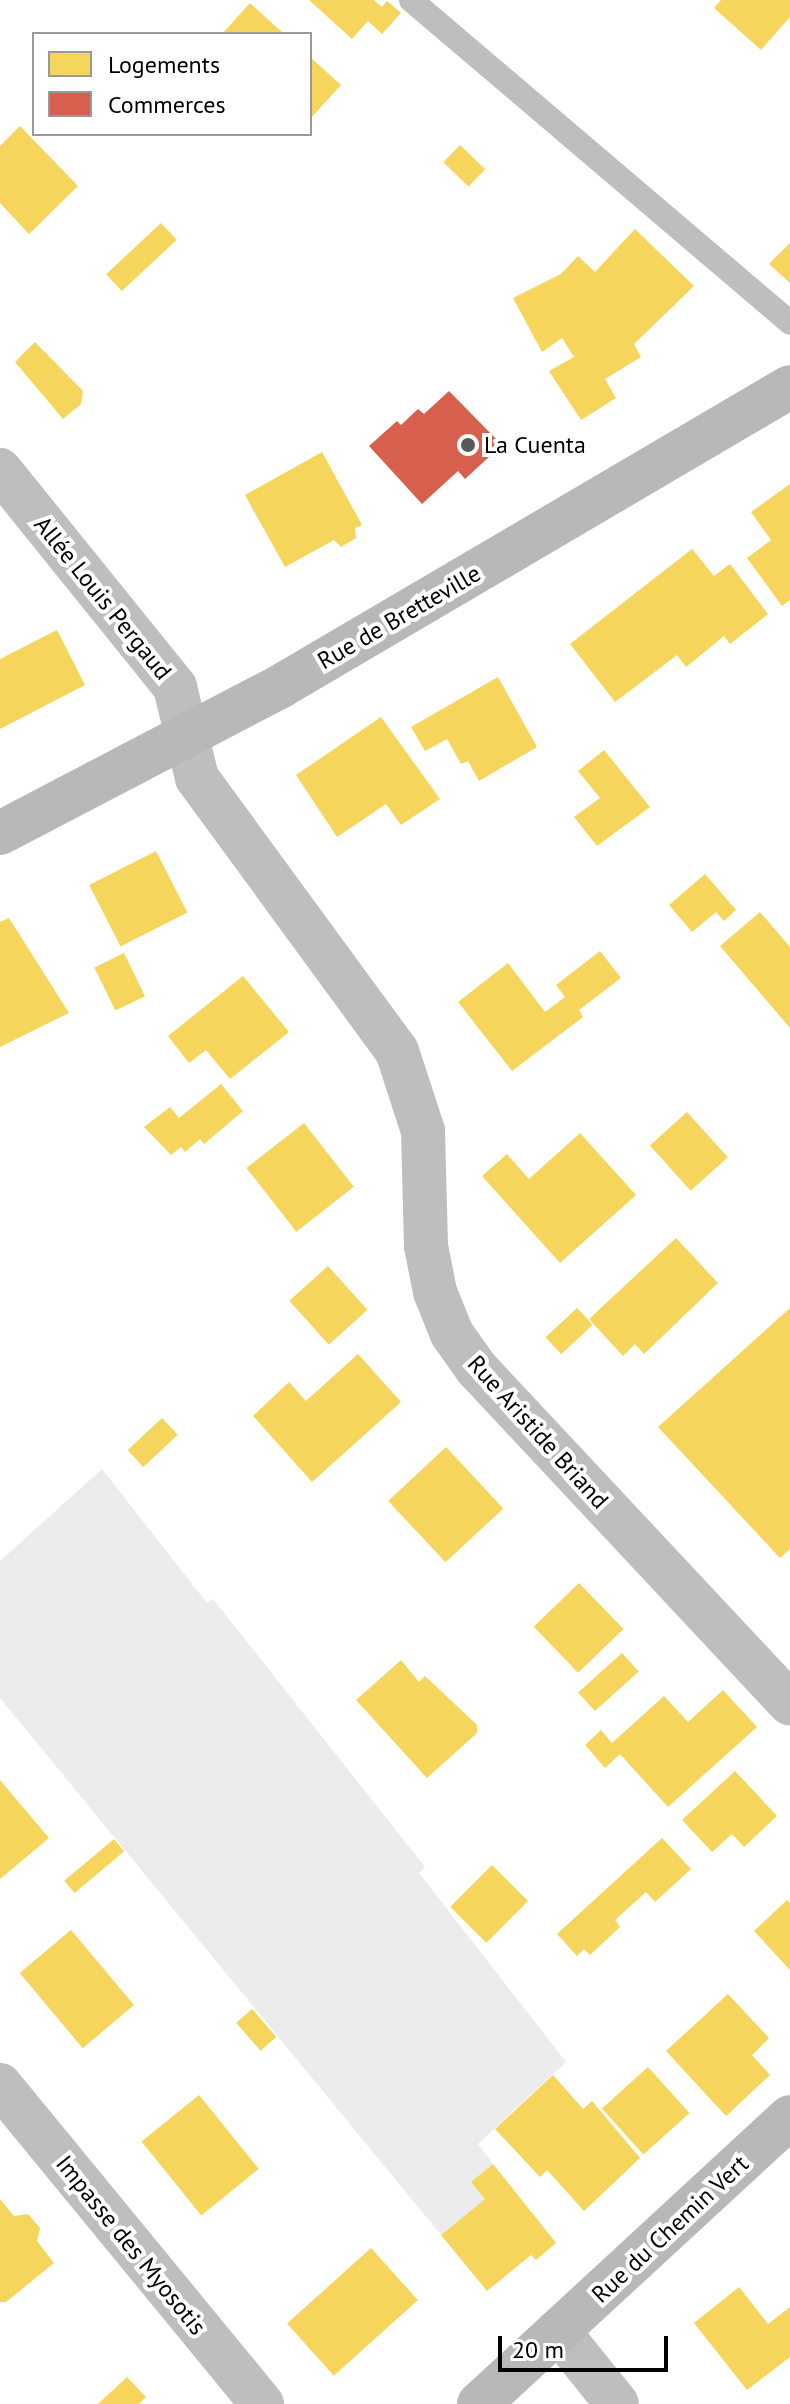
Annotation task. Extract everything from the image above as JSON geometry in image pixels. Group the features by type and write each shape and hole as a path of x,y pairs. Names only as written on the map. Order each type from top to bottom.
{"main road":[{"name":"Rue de Bretteville","path":"0,833 187,737 790,387"},
{"name":"Rue du Chemin Vert","path":"479,2404 790,2117"}],"street":[{"name":"Allée Louis Pergaud","path":"0,470 175,687 187,737"},
{"name":"Rue Aristide Briand","path":"187,737 197,778 397,1051 423,1131 426,1246 435,1292 452,1334 477,1369 790,1704"},
{"name":"Impasse des Myosotis","path":"0,2085 262,2404"},
{"path":"559,2332 617,2404"}],"lane":[{"path":"411,0 790,323"}],"shaded area":[{"path":"102,1469 207,1603 213,1599 425,1867 419,1873 566,2062 478,2144 493,2164 471,2182 485,2199 441,2235 0,1698 0,1561"}],"building: Logements":[{"path":"309,0 374,0 382,7 387,1 401,13 382,34 368,21 352,39"},
{"path":"721,0 790,0 790,17 761,50 714,8"},
{"path":"250,3 282,32 224,32"},
{"path":"312,59 341,85 312,117"},
{"path":"20,126 78,186 29,234 0,203 0,146"},
{"path":"460,145 485,169 469,187 443,162"},
{"path":"161,223 177,240 122,291 106,274"},
{"path":"635,229 694,286 634,344 641,357 605,379 616,398 581,420 549,371 574,357 562,338 542,352 513,298 561,274 578,256 595,272"},
{"path":"790,243 790,283 769,264"},
{"path":"35,342 83,391 81,404 63,419 15,362"},
{"path":"322,452 362,525 355,528 356,538 341,547 334,540 285,567 245,495"},
{"path":"790,484 790,600 782,606 747,558 771,540 751,512"},
{"path":"692,549 714,576 730,564 768,614 730,644 724,636 686,667 677,655 615,702 570,644"},
{"path":"57,630 85,685 0,729 0,659"},
{"path":"498,677 537,747 479,781 468,761 461,764 447,739 425,751 411,727"},
{"path":"381,717 440,799 401,825 386,804 337,837 296,775"},
{"path":"604,750 650,807 597,846 574,817 600,798 578,771"},
{"path":"156,851 187,912 120,947 89,885"},
{"path":"705,874 736,910 724,921 716,912 692,932 669,905"},
{"path":"760,912 790,947 790,1028 720,946"},
{"path":"9,918 69,1013 0,1047 0,922"},
{"path":"600,951 621,978 579,1010 583,1017 512,1071 458,1002 508,963 545,1012 565,997 556,985"},
{"path":"124,953 145,996 115,1011 94,967"},
{"path":"243,976 289,1032 230,1079 206,1050 189,1063 168,1036"},
{"path":"221,1084 243,1111 204,1144 200,1139 185,1152 181,1147 171,1155 144,1127 170,1107 179,1118"},
{"path":"687,1112 728,1157 691,1191 650,1145"},
{"path":"304,1123 354,1187 296,1232 246,1168"},
{"path":"580,1133 636,1195 560,1263 482,1176 507,1154 529,1179"},
{"path":"676,1238 718,1283 644,1354 635,1344 623,1356 589,1319"},
{"path":"328,1266 367,1310 329,1345 289,1301"},
{"path":"577,1308 593,1325 561,1354 546,1337"},
{"path":"790,1308 790,1549 780,1558 658,1427"},
{"path":"358,1354 401,1402 312,1482 253,1416 289,1382 306,1401"},
{"path":"162,1418 178,1435 143,1467 128,1450"},
{"path":"446,1447 503,1508 446,1562 388,1501"},
{"path":"579,1583 623,1629 578,1673 534,1627"},
{"path":"622,1653 639,1672 595,1711 578,1692"},
{"path":"401,1660 419,1682 425,1676 477,1725 477,1733 427,1778 356,1700"},
{"path":"723,1690 757,1727 668,1807 620,1754 605,1768 585,1745 601,1730 612,1743 664,1696 688,1722"},
{"path":"735,1771 777,1816 744,1847 732,1834 712,1852 682,1820"},
{"path":"0,1780 49,1838 0,1879"},
{"path":"662,1838 691,1869 655,1902 646,1892 615,1920 620,1927 590,1955 584,1949 577,1956 557,1934"},
{"path":"114,1839 124,1851 74,1893 64,1881"},
{"path":"492,1865 528,1901 486,1943 450,1907"},
{"path":"787,1900 790,1903 790,1970 754,1931"},
{"path":"71,1930 134,2005 83,2048 20,1973"},
{"path":"728,1994 769,2038 752,2055 770,2075 726,2116 666,2051"},
{"path":"252,2009 276,2037 260,2051 236,2023"},
{"path":"648,2067 689,2113 643,2155 602,2108"},
{"path":"553,2075 583,2109 592,2101 640,2158 584,2211 547,2170 540,2177 495,2129"},
{"path":"199,2095 259,2169 201,2215 141,2142"},
{"path":"493,2164 556,2243 536,2260 531,2255 487,2291 441,2235 485,2199 471,2182"},
{"path":"0,2199 14,2216 28,2214 40,2228 37,2241 54,2263 6,2302 0,2302"},
{"path":"371,2248 418,2300 334,2376 287,2324"},
{"path":"739,2287 768,2324 790,2307 790,2357 747,2390 694,2323"},
{"path":"127,2377 146,2397 139,2404 98,2404"}],"building: Commerces":[{"path":"449,391 502,445 465,479 458,471 422,504 369,446 397,421 401,425 418,409 424,414"}],"place":[{"name":"La Cuenta","path":"468,445"}]}
